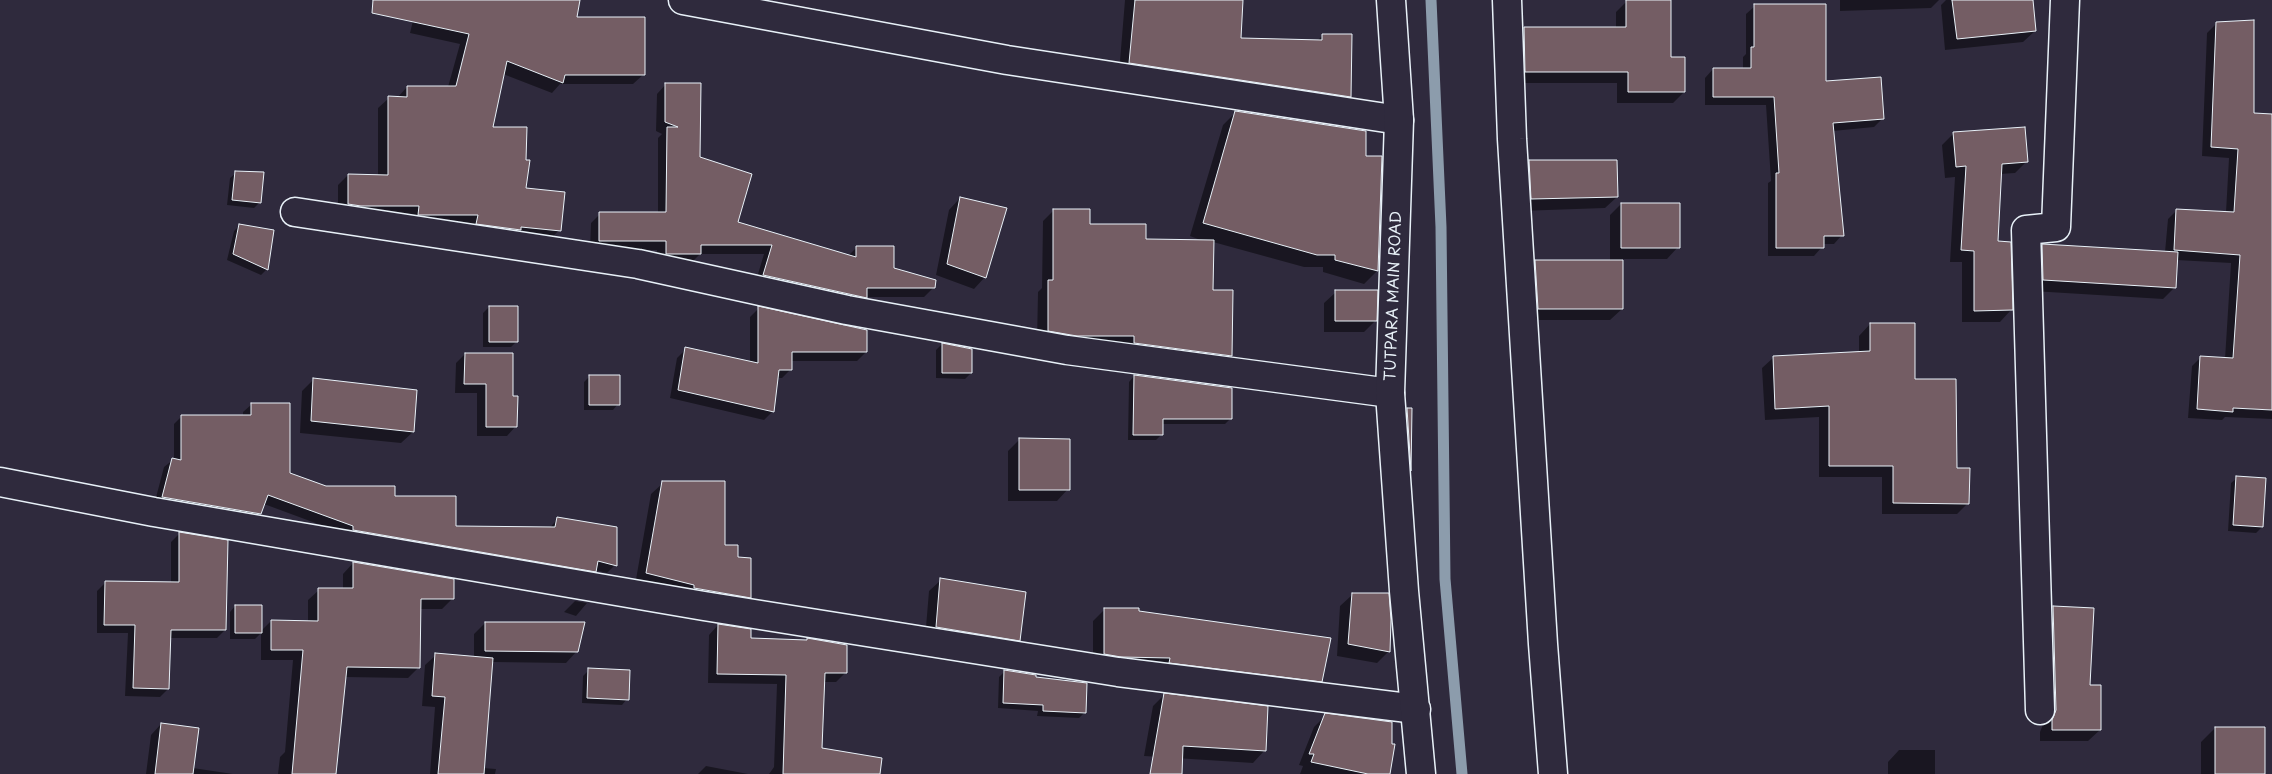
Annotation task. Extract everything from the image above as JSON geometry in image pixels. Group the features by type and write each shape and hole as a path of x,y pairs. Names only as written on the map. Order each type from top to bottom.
{"street":[{"path":"683,0 1007,60 1399,120"},
{"name":"TUTPARA MAIN ROAD","path":"1391,0 1399,120 1390,393 1404,591 1422,774"},
{"path":"1507,0 1512,139 1542,634 1553,774"},
{"path":"2040,710 2026,230 2056,227 2065,0"},
{"path":"295,212 638,264 847,310 1067,350 1390,393"},
{"path":"0,482 164,513 704,606 1118,672 1416,709"}],"building":[{"path":"373,0 580,0 577,17 645,17 645,75 565,75 563,83 507,61 493,127 527,127 526,160 530,160 526,188 565,192 561,231 521,227 521,230 476,224 478,215 418,215 419,206 361,206 348,204 348,174 388,175 388,96 407,97 407,86 456,86 469,34 372,13"},
{"path":"1135,0 1243,0 1241,38 1322,40 1322,34 1352,34 1351,97 1129,63"},
{"path":"1626,0 1671,0 1671,57 1685,57 1685,92 1628,92 1628,72 1525,72 1524,27 1626,27"},
{"path":"1952,0 2033,0 2036,31 1957,39"},
{"path":"1754,4 1826,4 1826,81 1881,77 1884,119 1833,123 1844,236 1824,236 1824,248 1776,248 1776,173 1779,173 1774,97 1713,97 1713,68 1751,68 1751,47 1754,47"},
{"path":"2254,20 2254,113 2272,114 2272,410 2233,408 2233,412 2197,409 2200,356 2233,358 2240,255 2174,250 2176,209 2234,212 2238,149 2211,147 2216,22"},
{"path":"665,83 701,83 700,157 752,174 738,222 856,257 856,246 894,246 894,268 936,280 935,288 867,288 867,298 763,275 772,245 701,245 701,254 666,254 666,241 599,241 599,212 666,212 667,127 678,127 665,122"},
{"path":"1235,111 1366,131 1366,156 1382,156 1378,271 1335,260 1335,255 1317,255 1203,223"},
{"path":"2025,127 2028,162 2002,164 1998,241 2011,242 2013,310 1974,311 1974,251 1961,250 1966,166 1956,167 1953,132"},
{"path":"1529,160 1617,160 1618,197 1531,199"},
{"path":"235,171 264,172 261,203 232,200"},
{"path":"960,197 1007,208 986,278 947,264"},
{"path":"1621,203 1680,203 1680,248 1621,248"},
{"path":"1053,209 1090,209 1090,224 1146,224 1146,239 1214,240 1213,290 1233,290 1232,356 1134,343 1134,336 1077,336 1048,331 1048,280 1053,280"},
{"path":"239,224 274,230 268,270 233,254"},
{"path":"2042,244 2178,252 2176,288 2043,280"},
{"path":"1535,260 1623,260 1623,309 1538,309"},
{"path":"1335,290 1378,290 1377,321 1335,321"},
{"path":"489,306 518,306 518,342 489,342"},
{"path":"758,306 867,330 867,352 792,352 792,370 779,370 774,412 678,390 685,347 758,363"},
{"path":"1870,323 1915,323 1915,379 1956,379 1957,468 1970,468 1969,504 1893,503 1893,466 1829,466 1829,406 1775,409 1773,356 1870,351"},
{"path":"942,343 972,349 972,373 942,373"},
{"path":"465,353 513,353 513,396 518,396 517,427 486,427 486,384 464,384"},
{"path":"589,375 620,375 620,405 589,405"},
{"path":"1134,375 1232,388 1232,419 1163,419 1163,435 1133,435"},
{"path":"313,378 417,390 414,432 311,421"},
{"path":"251,403 290,403 290,473 326,486 395,486 395,496 456,496 456,526 555,527 557,517 617,527 617,566 598,561 596,572 353,530 353,526 268,495 261,514 162,497 172,458 181,460 181,415 251,415"},
{"path":"1407,408 1412,408 1411,471"},
{"path":"1019,438 1070,439 1070,490 1019,490"},
{"path":"2236,476 2266,478 2263,527 2233,525"},
{"path":"662,481 725,481 725,545 738,545 738,557 751,558 751,598 694,588 694,585 646,573"},
{"path":"179,532 228,540 226,630 171,630 169,689 133,688 135,625 104,625 105,581 179,582"},
{"path":"353,562 454,579 454,599 421,599 420,668 347,667 336,774 292,774 303,650 271,650 271,620 318,621 318,588 353,588"},
{"path":"940,578 1026,592 1020,641 936,627"},
{"path":"1352,593 1389,593 1391,620 1390,652 1348,644"},
{"path":"235,605 262,605 262,633 235,633"},
{"path":"2053,606 2094,608 2090,685 2101,685 2101,730 2052,730 2052,720 2056,710"},
{"path":"1104,608 1139,608 1139,611 1331,638 1322,682 1169,663 1170,658 1121,657 1104,654"},
{"path":"485,622 585,622 578,652 485,651"},
{"path":"718,624 751,629 751,638 807,640 807,638 847,645 847,673 825,673 822,748 882,758 880,774 783,774 786,675 717,674"},
{"path":"435,653 493,658 484,774 438,774 445,697 432,696"},
{"path":"588,668 630,670 629,700 587,698"},
{"path":"1004,670 1036,675 1036,677 1087,683 1086,713 1043,711 1043,705 1003,703"},
{"path":"1164,693 1268,706 1266,751 1183,746 1182,774 1150,774"},
{"path":"1325,713 1392,722 1392,744 1395,744 1390,774 1368,774 1311,762 1314,754 1309,754"},
{"path":"161,723 199,728 193,774 155,774"},
{"path":"2215,727 2265,727 2265,774 2215,774"}],"waterway":[{"path":"1431,0 1441,227 1445,579 1462,774"}]}
